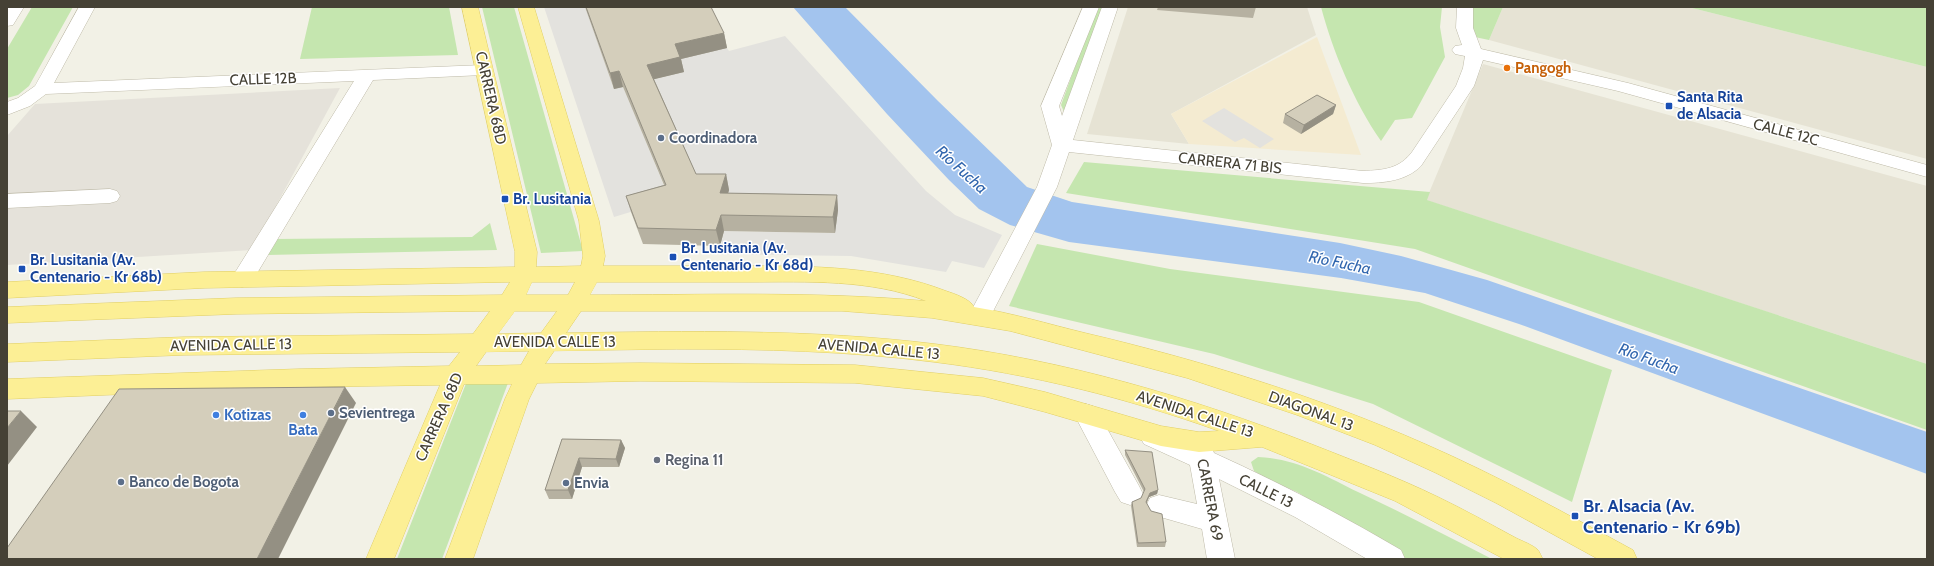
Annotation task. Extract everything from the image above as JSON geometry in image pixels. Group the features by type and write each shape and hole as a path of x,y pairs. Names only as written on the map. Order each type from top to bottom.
{"main road":[{"name":"CARRERA 68D","path":"380,559 456,375 509,303 525,275 526,252 470,7"},
{"path":"459,559 517,399 528,374 575,303 590,274 594,256 589,221 526,7"},
{"path":"7,290 162,281 242,279 590,274 796,274 853,276 884,280 920,289 939,296 979,317"},
{"path":"7,302 72,311"},
{"path":"7,315 125,308 303,305 509,303 826,303 878,304 979,317"},
{"name":"DIAGONAL 13","path":"979,317 1123,350 1271,396 1340,421 1387,439 1492,487 1623,559"},
{"name":"AVENIDA CALLE 13","path":"7,353 138,346 746,341 830,344 938,353 1033,369 1170,404 1265,436"},
{"path":"948,382 1033,369"},
{"name":"AVENIDA CALLE 13","path":"7,389 299,378 456,375 790,372 855,374 948,382 1008,392 1137,430"},
{"path":"1265,436 1400,492 1529,559"},
{"name":"AVENIDA CALLE 13","path":"1201,450 1223,441 1265,436"}],"street":[{"path":"7,22 16,7"},
{"path":"7,109 24,102 42,89 87,7"},
{"path":"1062,146 1050,106 1090,7"},
{"path":"979,317 1047,187 1110,7"},
{"path":"1454,7 1455,31 1466,47"},
{"path":"1465,7 1464,31 1466,47"},
{"name":"CARRERA 71 BIS","path":"1062,146 1363,177 1387,176 1406,169 1413,163 1436,126 1454,105 1471,71 1466,47"},
{"name":"CALLE 12C","path":"1466,47 1622,87 1927,171"},
{"name":"CALLE 12B","path":"42,89 484,70"},
{"path":"242,279 367,75"},
{"path":"7,201 110,196"},
{"path":"1086,414 1100,436 1117,472 1130,494"},
{"name":"CALLE 13","path":"1137,430 1201,450 1391,559"},
{"name":"CARRERA 69","path":"1201,450 1221,559"},
{"path":"1159,506 1214,520"}],"shaded area":[{"path":"544,7 585,7 614,89 623,87 670,200 614,217"},
{"path":"1128,7 1307,7 1316,35 1171,114 1189,144 1087,134"},
{"path":"1503,7 1688,7 1927,67 1927,159 1489,40"},
{"path":"785,36 926,191 955,215 1002,235 984,268 952,261 946,272 851,256 719,254 724,231 834,233 700,189 651,80 683,72 678,59 727,48 729,51"},
{"path":"1317,37 1361,155 1189,144 1171,114"},
{"path":"1483,64 1927,186 1927,364 1426,200"},
{"path":"340,88 252,250 7,265 7,136 35,104"},
{"path":"1224,108 1274,139 1260,148 1244,138 1235,142 1202,121"}],"green space":[{"path":"32,7 73,7 29,86 18,95 7,98 7,49"},
{"path":"312,7 449,7 458,55 300,59"},
{"path":"482,7 514,7 583,251 541,253"},
{"path":"1097,7 1102,7 1065,114 1061,105"},
{"path":"1321,7 1442,7 1440,27 1445,57 1412,118 1395,120 1381,141 1362,110 1345,76"},
{"path":"1471,7 1503,7 1489,40 1470,36"},
{"path":"1688,7 1927,7 1927,67"},
{"path":"1084,162 1430,192 1427,200 1927,364 1927,430 1415,249 1066,193"},
{"path":"490,223 497,250 267,255 275,239 472,237"},
{"path":"1037,244 1170,269 1419,302 1612,370 1572,502 1373,404 1214,354 1009,306"},
{"path":"467,381 508,383 442,559 397,559"},
{"path":"1258,457 1272,458 1297,464 1322,474 1492,559 1407,559 1297,492 1269,480 1254,471 1251,462"}],"water":[{"name":"Río Fucha","path":"793,7 845,7 938,101 1027,187 1072,202 1340,243 1401,256 1487,280 1927,432 1927,474 1519,324 1425,293 1341,278 1069,242 1010,225 979,209 949,180 887,114"}],"building":[{"path":"586,7 711,7 724,33 675,44 680,57 647,65 696,174 726,174 720,193 837,195 833,217 721,215 716,230 638,228 626,196 666,185 619,71 610,73"},
{"path":"1317,95 1336,105 1304,125 1285,114"},
{"path":"345,387 257,559 7,559 7,548 119,389"},
{"path":"7,411 21,411 7,428"},
{"path":"562,439 621,440 616,459 579,458 568,490 545,490"},
{"path":"1125,450 1152,452 1158,490 1150,493 1146,502 1151,511 1162,514 1166,542 1138,543 1132,502 1141,498 1145,489"}],"place":[{"name":"Pangogh","path":"1507,68"},
{"name":"Santa Rita de Alsacia","path":"1669,106"},
{"name":"Coordinadora","path":"661,138"},
{"name":"Br. Lusitania","path":"505,199"},
{"name":"Br. Lusitania (Av. Centenario - Kr 68d)","path":"673,257"},
{"name":"Br. Lusitania (Av. Centenario - Kr 68b)","path":"22,269"},
{"name":"Sevientrega","path":"331,413"},
{"name":"Kotizas","path":"216,415"},
{"name":"Bata","path":"303,415"},
{"name":"Regina 11","path":"657,460"},
{"name":"Banco de Bogota","path":"121,482"},
{"name":"Envia","path":"566,483"},
{"name":"Br. Alsacia (Av. Centenario - Kr 69b)","path":"1575,516"}]}
